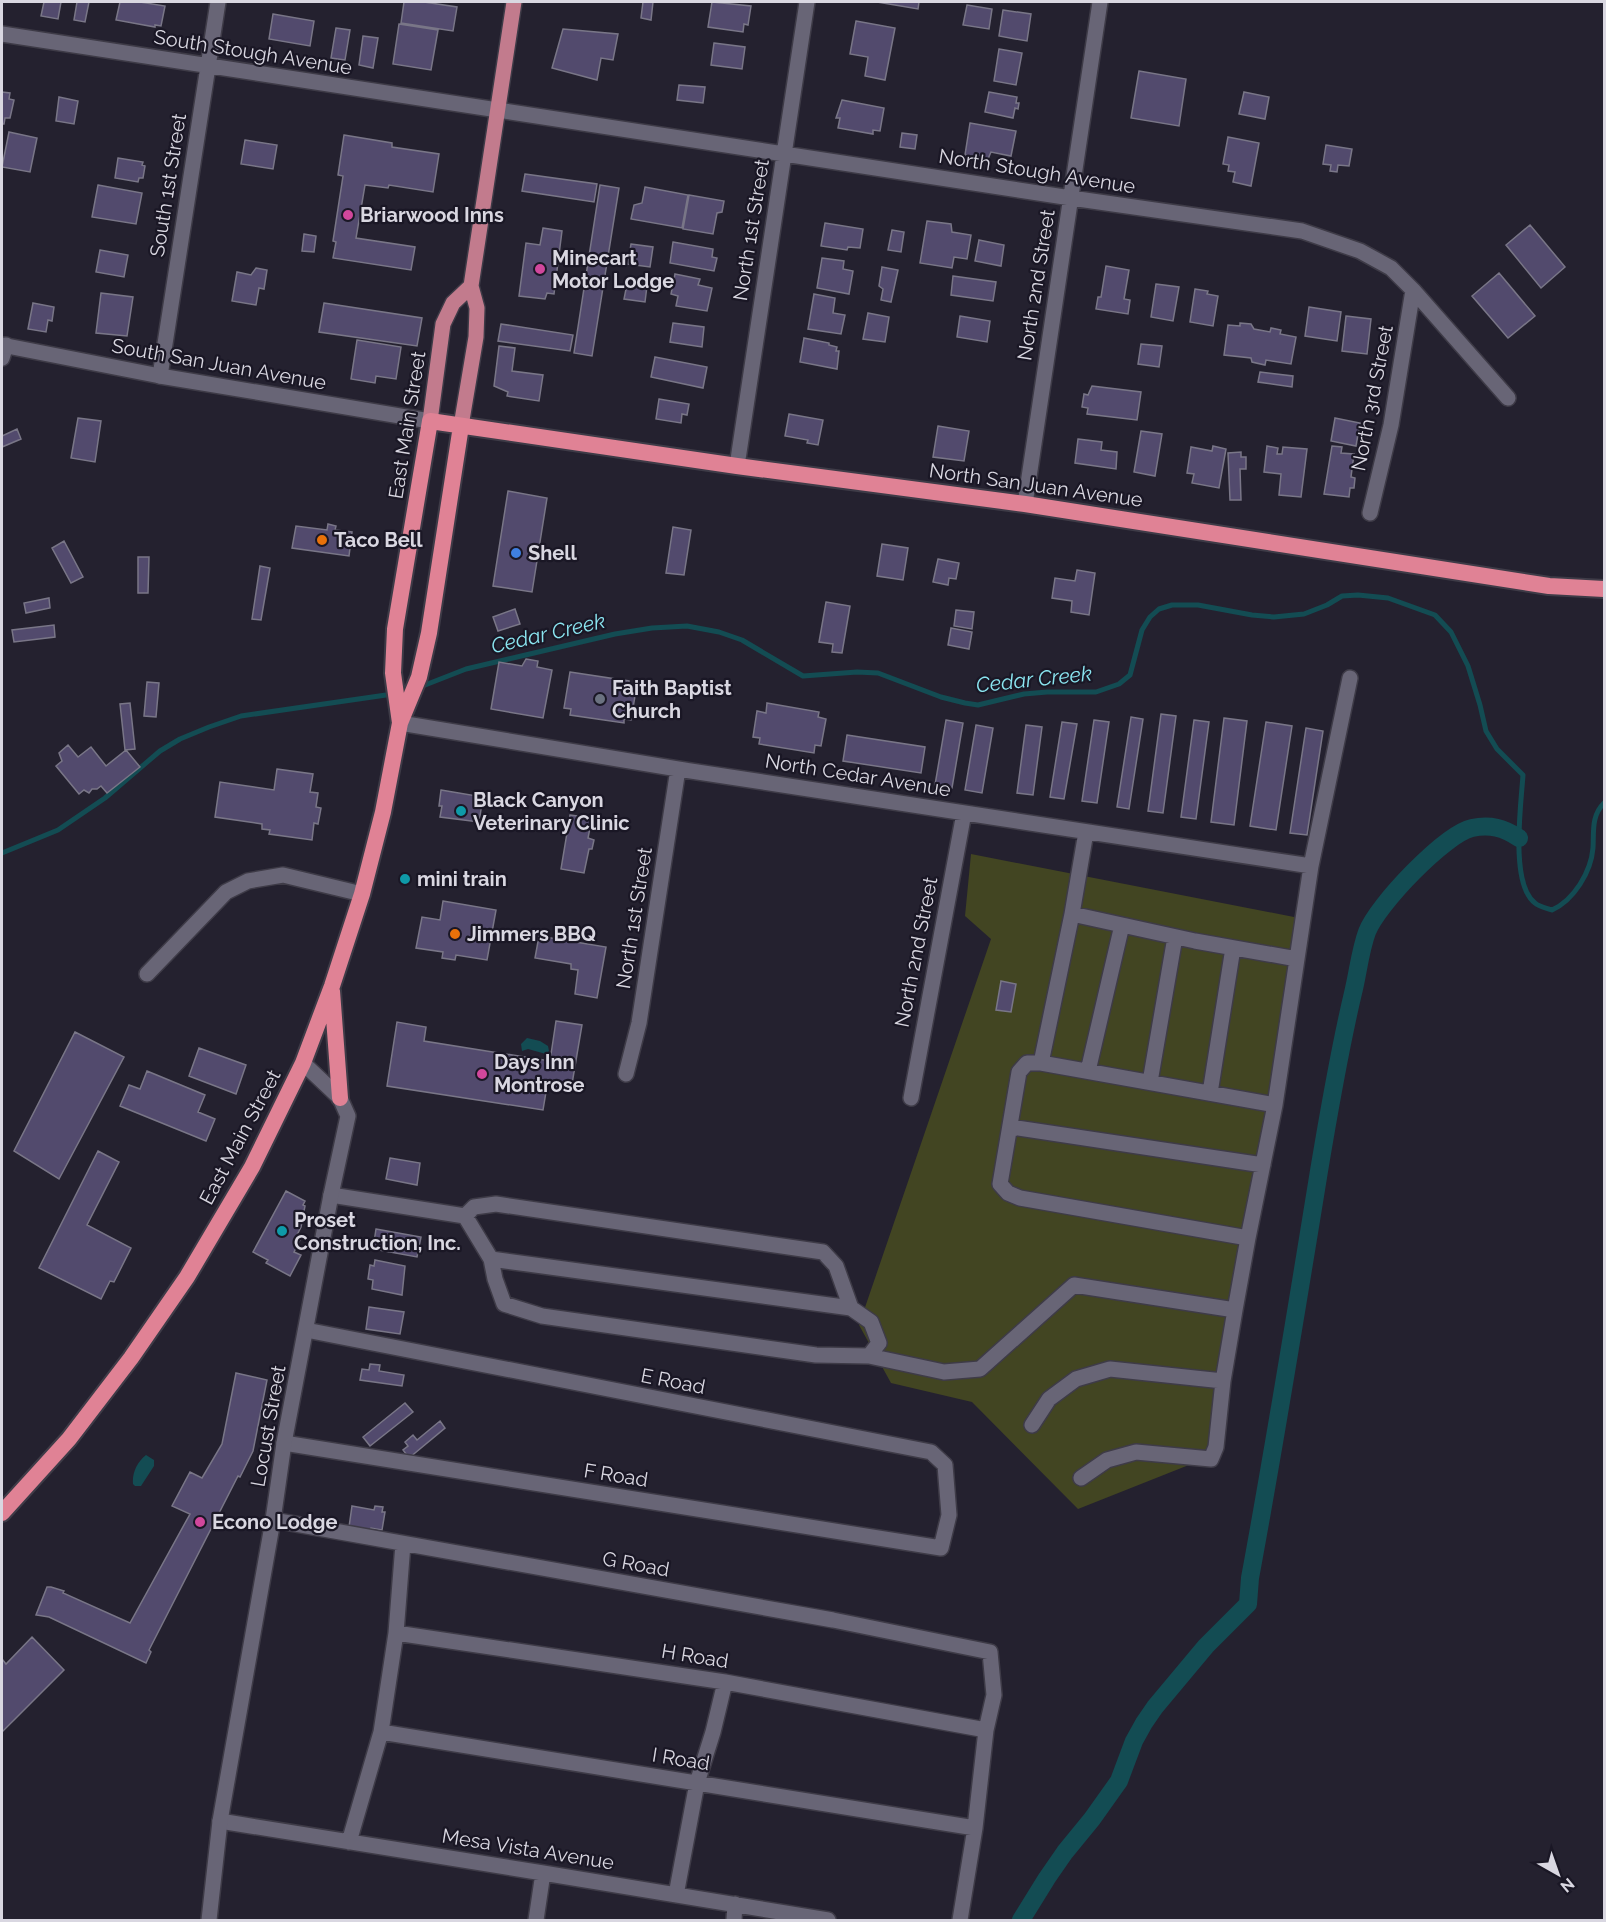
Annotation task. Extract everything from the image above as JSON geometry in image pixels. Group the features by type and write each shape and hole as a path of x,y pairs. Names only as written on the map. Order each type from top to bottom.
{"highway":[{"name":"North San Juan Avenue","path":"430,422 1025,504 1549,586 1605,590"},
{"name":"East Main Street","path":"400,723 393,673 395,629 430,422"},
{"name":"East Main Street","path":"2,1513 76,1430 131,1358 187,1276 252,1167 303,1063 332,986 362,894 383,812 400,723 419,677 429,633 461,426"},
{"path":"332,986 340,1098"}],"main road":[{"name":"East Main Street","path":"461,426 476,337 477,309 471,286 514,2"},
{"name":"East Main Street","path":"430,422 443,324 453,303 471,286"}],"street":[{"name":"South 1st Street","path":"160,376 218,2"},
{"name":"North 1st Street","path":"737,466 807,2"},
{"name":"North 2nd Street","path":"1025,504 1100,2"},
{"name":"South Stough Avenue","path":"2,34 498,111"},
{"name":"North Stough Avenue","path":"498,111 1302,231 1360,251 1391,268 1508,399"},
{"name":"North 3rd Street","path":"1370,513 1391,425 1413,290"},
{"name":"South San Juan Avenue","path":"3,350 430,422"},
{"path":"1081,1478 1107,1460 1136,1452 1211,1459 1216,1447 1223,1381 1248,1238 1275,1105 1311,866 1350,678"},
{"name":"North Cedar Avenue","path":"400,723 678,769 1311,866"},
{"name":"North 1st Street","path":"626,1074 639,1023 678,769"},
{"name":"North 2nd Street","path":"911,1098 964,813"},
{"path":"1041,1063 1072,914 1086,832"},
{"path":"147,974 226,892 248,881 283,875 362,894"},
{"path":"1072,914 1297,959"},
{"path":"1088,1071 1122,925"},
{"path":"1150,1082 1175,936"},
{"path":"1210,1093 1233,948"},
{"path":"303,1063 340,1098"},
{"path":"1248,1238 1020,1198 1008,1193 1000,1184 1019,1072 1027,1063 1041,1063 1275,1105"},
{"name":"Locust Street","path":"209,1920 220,1821 273,1520 284,1443 348,1116 340,1098"},
{"path":"1011,1127 1263,1165"},
{"path":"331,1195 465,1216 491,1259 504,1304 542,1316 816,1355 869,1356 944,1372 980,1369 1074,1285 1235,1310"},
{"path":"465,1216 474,1207 496,1204 823,1252 836,1266 851,1308"},
{"path":"491,1259 851,1308 871,1322 879,1343 869,1356"},
{"name":"E Road","path":"306,1330 931,1452 945,1465 949,1515 941,1548"},
{"path":"1032,1425 1049,1399 1076,1379 1110,1369 1223,1381"},
{"name":"F Road","path":"284,1443 941,1548"},
{"name":"G Road","path":"273,1520 833,1620 990,1652 994,1695 986,1730"},
{"path":"349,1842 381,1732 396,1632 404,1544"},
{"name":"H Road","path":"396,1632 725,1682 986,1730"},
{"path":"676,1895 697,1783 725,1682"},
{"path":"960,1920 975,1828 986,1730"},
{"name":"I Road","path":"381,1732 975,1828"},
{"name":"Mesa Vista Avenue","path":"220,1821 828,1920"},
{"path":"536,1920 543,1873"},
{"path":"734,1920 735,1904"}],"shaded area":[{"path":"971,854 1299,918 1209,1457 1078,1509 972,1402 891,1383 859,1325 991,939 965,916"},
{"path":"527,1038 540,1041 548,1046 549,1051 546,1054 528,1049 522,1051 521,1044"},
{"path":"146,1455 154,1460 154,1466 141,1486 135,1486 133,1484 134,1472"}],"building":[{"path":"44,2 61,2 58,19 41,16"},
{"path":"77,2 89,2 85,22 74,20"},
{"path":"120,2 165,6 161,26 116,20"},
{"path":"404,2 424,2 457,7 453,31 401,23"},
{"path":"643,2 653,2 651,20 641,18"},
{"path":"712,2 751,6 748,25 744,24 743,32 708,27"},
{"path":"877,2 919,2 918,9"},
{"path":"967,5 992,9 989,29 963,25"},
{"path":"1003,10 1031,14 1027,41 999,36"},
{"path":"273,14 314,21 310,46 269,39"},
{"path":"856,21 895,28 885,80 865,76 868,57 850,54"},
{"path":"399,24 438,30 431,70 393,64"},
{"path":"336,28 350,30 345,60 331,58"},
{"path":"563,29 618,34 613,60 601,58 597,80 552,68"},
{"path":"363,36 378,38 373,68 359,65"},
{"path":"714,43 745,47 742,69 711,65"},
{"path":"999,49 1022,53 1016,85 994,81"},
{"path":"1139,71 1186,79 1179,126 1131,118"},
{"path":"679,85 705,87 703,103 677,100"},
{"path":"2,92 10,93 9,99 14,100 10,118 5,118 4,124 2,124"},
{"path":"989,92 1017,97 1018,109 1015,108 1013,118 985,112"},
{"path":"1244,92 1269,97 1265,119 1239,114"},
{"path":"59,97 78,101 74,124 56,121"},
{"path":"842,100 884,108 880,131 873,130 873,134 838,128 840,118 836,118"},
{"path":"970,123 1016,131 1011,156 991,152 988,159 965,155"},
{"path":"9,132 37,138 30,172 2,167"},
{"path":"902,133 917,135 915,149 900,147"},
{"name":"Briarwood Inns","path":"344,135 392,143 392,147 439,154 433,192 389,185 388,188 365,185 356,238 415,247 411,270 333,258 336,242 333,241 343,176 338,175"},
{"path":"1228,137 1259,143 1251,186 1233,182 1235,172 1228,171 1229,165 1223,164"},
{"path":"245,140 277,145 273,169 241,164"},
{"path":"1326,145 1352,149 1349,166 1338,165 1337,172 1330,171 1331,165 1323,164"},
{"path":"118,158 143,162 142,165 145,166 143,178 139,178 138,182 115,178"},
{"path":"525,174 597,184 594,202 522,191"},
{"path":"98,185 142,193 136,224 92,217"},
{"path":"600,185 619,188 592,356 574,353"},
{"path":"645,187 688,195 682,228 631,219 634,205 642,203"},
{"path":"689,195 724,201 722,212 717,213 713,234 683,229"},
{"path":"927,221 951,224 952,232 971,235 967,259 954,257 952,268 920,263"},
{"path":"825,223 863,229 860,248 848,247 847,250 821,246"},
{"path":"1530,225 1565,267 1541,288 1506,245"},
{"name":"Minecart Motor Lodge","path":"543,228 562,231 554,294 547,293 545,299 519,296 526,243 540,245"},
{"path":"892,230 904,232 901,252 888,250"},
{"path":"304,234 316,236 314,252 302,251"},
{"path":"979,240 1004,245 1001,266 975,261"},
{"path":"673,242 713,249 712,257 717,258 714,271 670,263"},
{"path":"631,244 653,247 650,267 628,264"},
{"path":"100,250 128,255 124,277 96,272"},
{"path":"822,258 844,261 843,269 853,271 849,294 817,288"},
{"path":"1106,266 1129,270 1124,299 1130,300 1128,314 1096,309 1098,297 1101,297"},
{"path":"882,267 898,270 891,302 881,300 883,289 879,286"},
{"path":"256,268 267,270 264,289 259,288 256,305 232,301 237,272 251,275"},
{"path":"1499,273 1535,316 1508,338 1472,296"},
{"path":"675,274 700,279 698,285 712,288 707,311 676,306 678,296 671,294"},
{"path":"953,276 996,282 993,301 951,295"},
{"path":"627,284 647,286 645,302 624,299"},
{"path":"1156,284 1179,287 1173,321 1151,317"},
{"path":"1195,289 1208,291 1207,294 1218,296 1213,326 1190,322"},
{"path":"101,293 133,297 127,336 96,333"},
{"path":"814,294 835,298 833,313 845,315 841,334 808,329"},
{"path":"33,303 54,307 52,321 48,320 46,332 28,329"},
{"path":"324,303 422,318 417,346 319,332"},
{"path":"1309,307 1341,312 1337,341 1305,336"},
{"path":"868,313 889,317 885,342 863,339"},
{"path":"960,316 990,321 987,342 957,337"},
{"path":"1346,316 1371,319 1367,354 1342,351"},
{"path":"673,323 704,327 702,347 670,342"},
{"path":"1240,323 1251,324 1254,329 1270,332 1271,328 1281,330 1280,334 1296,337 1291,364 1266,360 1265,365 1252,362 1251,358 1224,355 1228,325 1240,326"},
{"path":"501,324 573,335 570,351 498,341"},
{"path":"804,338 837,347 836,351 839,351 837,369 800,362"},
{"path":"357,340 401,347 396,379 376,376 375,383 351,379"},
{"path":"1141,344 1162,346 1159,367 1138,364"},
{"path":"499,346 515,348 512,371 543,375 539,401 507,396 508,392 494,386"},
{"path":"655,357 707,367 703,388 651,377"},
{"path":"1260,372 1293,376 1292,387 1258,382"},
{"path":"1092,386 1141,392 1137,420 1087,414 1088,408 1082,407 1084,394 1088,395"},
{"path":"659,399 689,404 687,415 682,414 681,423 656,419"},
{"path":"789,414 823,420 818,445 807,443 808,440 785,436"},
{"path":"78,418 101,421 95,462 71,458"},
{"path":"1335,418 1360,423 1356,446 1331,441"},
{"path":"938,426 969,431 964,461 933,457"},
{"path":"17,429 21,439 2,447 2,436"},
{"path":"1141,431 1162,434 1155,476 1134,472"},
{"path":"1078,439 1102,442 1101,450 1117,452 1116,469 1075,463"},
{"path":"1213,446 1226,449 1219,488 1192,483 1194,474 1187,473 1191,447 1212,451"},
{"path":"1267,446 1278,448 1277,454 1282,454 1283,447 1307,449 1301,497 1279,495 1281,474 1264,472"},
{"path":"1332,446 1342,447 1341,453 1354,454 1351,477 1355,478 1354,488 1350,488 1349,497 1324,494"},
{"path":"1241,452 1241,457 1246,457 1246,469 1240,469 1241,500 1230,500 1228,453"},
{"path":"508,491 547,498 532,592 493,586"},
{"name":"Taco Bell","path":"328,524 336,526 335,530 352,532 349,556 292,548 296,526 327,530"},
{"path":"673,527 691,530 684,575 666,573"},
{"path":"64,541 83,577 71,583 52,548"},
{"path":"882,544 908,548 903,580 877,576"},
{"path":"138,557 149,557 148,593 138,593"},
{"path":"938,559 959,563 956,579 949,578 948,585 933,582"},
{"path":"260,566 270,568 261,620 252,619"},
{"path":"1077,570 1095,573 1089,615 1071,612 1072,601 1052,598 1055,578 1075,581"},
{"path":"49,598 50,608 26,613 24,603"},
{"path":"826,602 850,606 842,653 832,652 833,644 819,642"},
{"path":"515,609 520,624 498,631 493,617"},
{"path":"956,610 974,612 972,629 954,626"},
{"path":"54,625 55,637 14,642 12,630"},
{"path":"951,628 972,632 969,649 948,645"},
{"path":"526,659 538,661 537,667 552,670 543,718 491,709 499,662 522,666"},
{"name":"Faith Baptist Church","path":"570,672 629,681 628,688 636,690 631,720 624,719 624,723 570,715 571,709 564,708"},
{"path":"147,682 159,683 156,717 144,716"},
{"path":"130,703 135,749 125,750 120,704"},
{"path":"767,703 819,712 818,717 826,719 821,746 815,745 814,753 759,744 760,738 753,737 757,711 766,713"},
{"path":"1161,714 1176,716 1163,813 1148,811"},
{"path":"1131,717 1143,719 1129,809 1117,807"},
{"path":"1224,718 1247,721 1234,825 1211,822"},
{"path":"946,720 963,723 952,788 935,785"},
{"path":"1094,720 1109,722 1097,803 1082,801"},
{"path":"1194,720 1209,722 1196,819 1181,817"},
{"path":"1062,722 1077,724 1064,799 1050,797"},
{"path":"1266,722 1292,726 1276,830 1250,826"},
{"path":"976,725 993,728 982,793 965,790"},
{"path":"1026,725 1042,727 1033,795 1017,793"},
{"path":"1306,728 1323,731 1307,835 1290,833"},
{"path":"847,735 925,747 921,773 843,761"},
{"path":"68,745 78,757 91,747 106,766 126,750 140,767 107,793 101,786 92,789 89,793 84,790 79,794 56,766 62,761 59,753"},
{"path":"277,769 313,774 310,792 318,793 316,807 321,808 318,824 314,823 312,840 269,834 270,830 262,829 262,824 215,817 220,782 274,790"},
{"name":"Black Canyon Veterinary Clinic","path":"441,790 483,797 479,822 440,817"},
{"path":"570,815 592,818 588,838 594,840 592,849 589,849 584,873 561,869"},
{"name":"Jimmers BBQ","path":"443,901 496,910 487,960 456,955 455,960 442,958 443,952 416,948 422,917 440,920"},
{"path":"539,936 606,947 597,998 575,994 578,970 571,969 571,964 535,958"},
{"path":"1001,981 1016,984 1011,1012 996,1010"},
{"name":"Days Inn Montrose","path":"556,1021 582,1025 571,1090 547,1086 543,1110 387,1086 397,1022 426,1027 424,1041 550,1061"},
{"path":"75,1032 124,1057 59,1179 14,1151"},
{"path":"199,1048 246,1065 236,1094 189,1076"},
{"path":"147,1071 205,1095 198,1112 215,1119 206,1141 120,1106 129,1085 140,1089"},
{"path":"98,1151 119,1162 87,1225 131,1248 114,1282 110,1281 101,1299 39,1268"},
{"path":"390,1158 420,1163 417,1185 386,1179"},
{"name":"Proset Construction, Inc.","path":"286,1191 305,1201 301,1227 297,1235 301,1238 294,1252 301,1255 290,1276 266,1263 268,1260 253,1252"},
{"path":"376,1229 421,1237 417,1257 373,1249"},
{"path":"375,1260 405,1266 402,1295 372,1289 373,1280 368,1279 370,1265 374,1266"},
{"path":"369,1307 404,1312 400,1334 366,1329"},
{"path":"370,1364 380,1365 379,1371 404,1375 402,1386 360,1380 362,1369 369,1370"},
{"name":"Econo Lodge","path":"236,1373 267,1380 253,1451 149,1650 151,1652 146,1663 49,1617 36,1615 47,1587 51,1587 130,1623 190,1514 172,1506 190,1472 202,1478 222,1444"},
{"path":"405,1403 413,1412 370,1446 363,1437"},
{"path":"440,1421 445,1428 409,1458 403,1450 408,1446 405,1442 413,1435 417,1440"},
{"path":"352,1506 374,1510 375,1506 383,1507 382,1512 385,1512 382,1530 371,1528 370,1531 349,1527"},
{"path":"32,1637 64,1670 2,1732 2,1659 6,1664"}],"waterway":[{"name":"Cedar Creek","path":"420,687 466,669 615,634 652,628 687,626 719,632 742,640 803,676 857,672 878,673 941,697 978,705 1024,694 1096,692 1119,684 1130,675 1142,630 1150,617 1159,609 1172,605 1198,605 1274,617 1304,614 1342,596 1358,595 1388,598 1435,615 1451,632 1468,666 1486,731 1497,749 1523,775 1519,824 1520,862 1527,893 1537,904 1552,910 1567,899 1580,884 1592,857 1595,819 1604,803"},
{"name":"Cedar Creek","path":"2,853 58,830 105,798 160,751 180,739 209,727 241,716 393,694"},
{"path":"1021,1920 1065,1852 1119,1781 1134,1741 1155,1707 1206,1646 1248,1604 1250,1578 1330,1104 1367,932 1373,920 1397,889 1430,856 1460,833 1472,828 1491,827 1502,829 1519,838"}],"place":[{"name":"Briarwood Inns","path":"348,215"},
{"name":"Minecart Motor Lodge","path":"540,269"},
{"name":"Taco Bell","path":"322,540"},
{"name":"Shell","path":"516,553"},
{"name":"Faith Baptist Church","path":"600,699"},
{"name":"Black Canyon Veterinary Clinic","path":"461,811"},
{"name":"mini train","path":"405,879"},
{"name":"Jimmers BBQ","path":"455,934"},
{"name":"Days Inn Montrose","path":"482,1074"},
{"name":"Proset Construction, Inc.","path":"282,1231"},
{"name":"Econo Lodge","path":"200,1522"}]}
